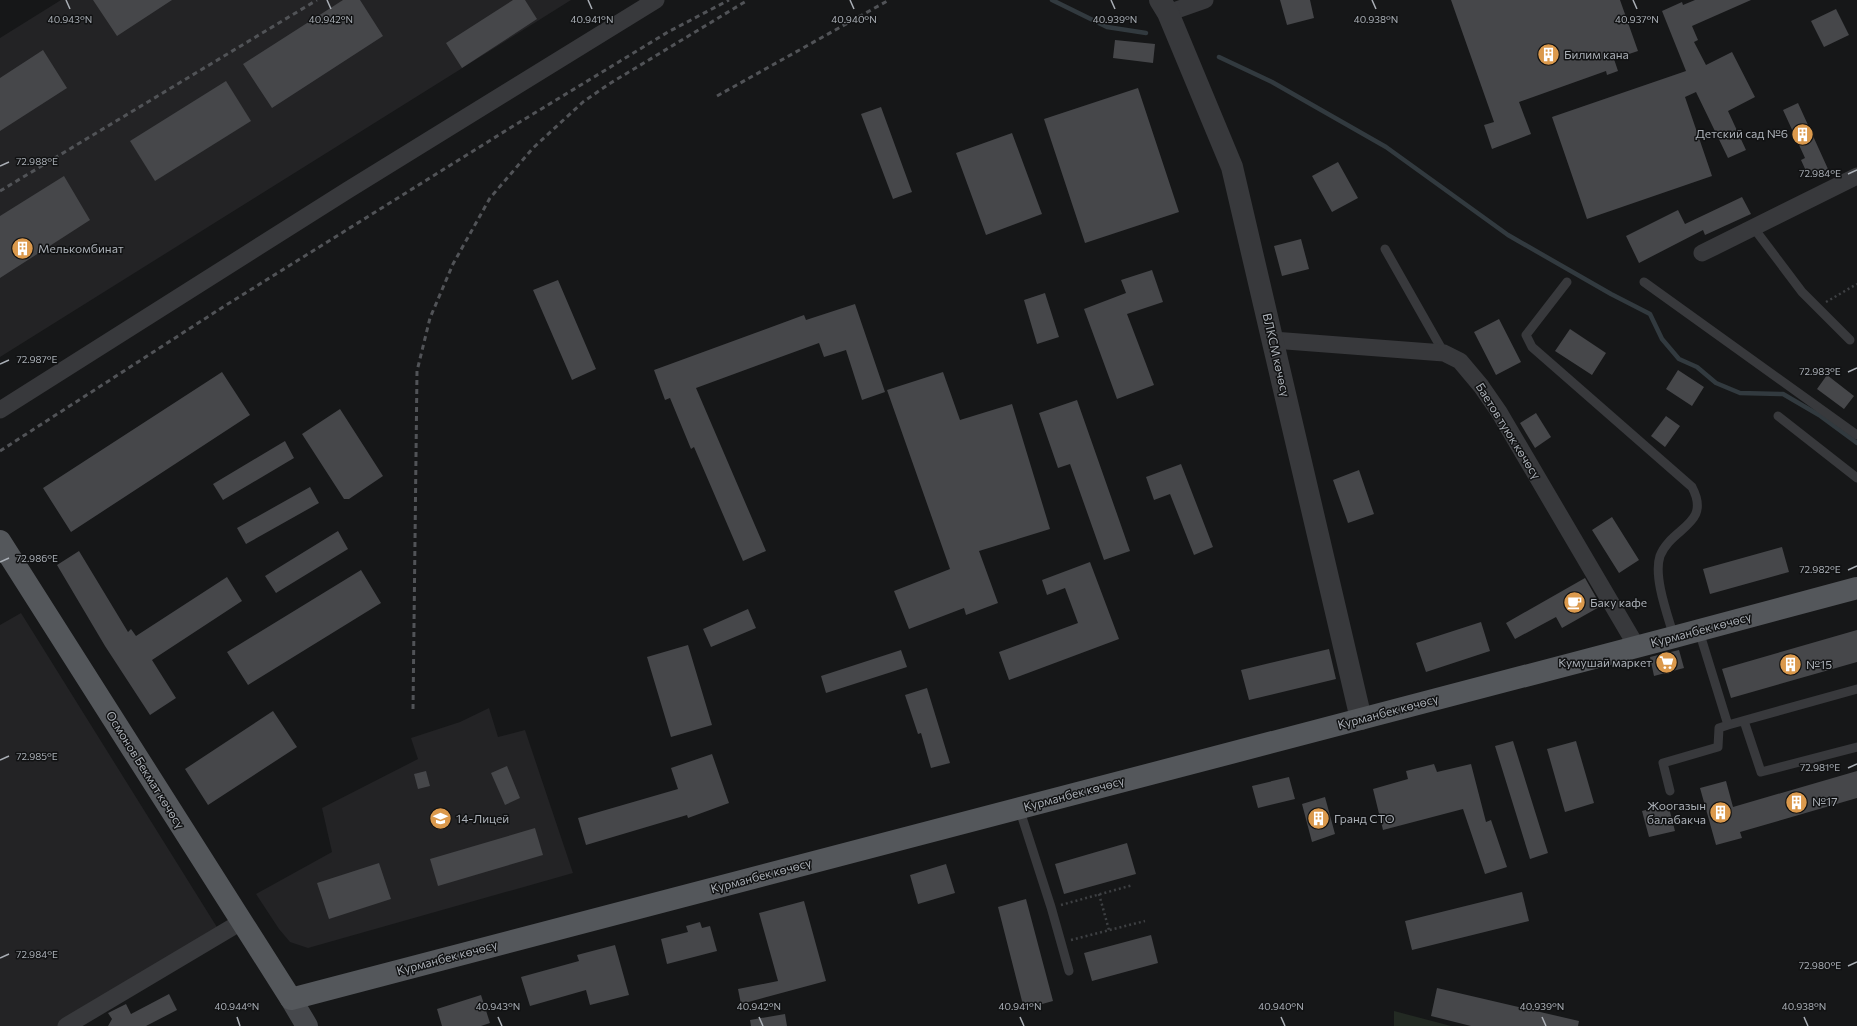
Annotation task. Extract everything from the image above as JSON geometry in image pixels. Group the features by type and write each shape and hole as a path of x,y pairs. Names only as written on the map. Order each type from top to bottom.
{"main road":[{"name":"Осмонов Бекмат көчөсү","path":"0,541 291,999"},
{"name":"Курманбек көчөсү","path":"291,999 1699,631 1857,588"},
{"path":"291,999 307,1026"}],"street":[{"path":"0,410 348,190 656,0"},
{"path":"1164,6 1205,0"},
{"name":"ВЛКСМ көчөсү","path":"1164,6 1232,168 1362,719"},
{"path":"1702,253 1857,176"},
{"name":"Баетов туюк көчөсү","path":"1273,340 1444,353 1460,361 1481,386 1499,412 1637,647"},
{"path":"66,1026 241,922"}],"lane":[{"path":"1753,227 1802,292 1850,340"},
{"path":"1385,249 1444,353"},
{"path":"1567,282 1526,335 1532,347 1692,487 1698,498 1697,512 1689,523 1668,542 1660,555 1658,570 1674,637"},
{"path":"1644,282 1857,435"},
{"path":"1778,416 1857,478"},
{"path":"1699,631 1728,725"},
{"path":"1670,791 1663,763 1718,746 1719,728 1857,689"},
{"path":"1744,721 1761,772 1857,747"},
{"path":"1019,808 1051,908 1069,971"}],"path":[{"path":"1817,308 1857,284"},
{"path":"1051,908 1133,885"},
{"path":"1099,894 1109,930"},
{"path":"1061,943 1145,921"}],"shaded area":[{"path":"61,0 571,0 0,357 0,38"},
{"path":"21,613 220,932 58,1026 0,1026 0,625"},
{"name":"14-Лицей","path":"489,708 498,737 525,730 573,873 308,948 290,942 279,929 256,894 332,852 322,808 418,759 411,738 460,722"},
{"path":"1394,1011 1451,1026 1394,1026"}],"building":[{"path":"93,0 172,0 117,36"},
{"path":"343,0 360,0 383,36 272,108 243,64"},
{"path":"513,0 525,0 537,19 462,68 446,43"},
{"path":"1280,0 1310,0 1314,18 1287,25"},
{"name":"Билим кана","path":"1451,0 1620,0 1638,51 1614,59 1618,71 1607,75 1606,71 1519,102 1531,134 1492,149 1484,125 1494,122"},
{"path":"1695,0 1751,0 1692,26 1698,40 1694,42 1706,65 1732,52 1755,97 1728,111 1746,150 1728,158 1696,92 1685,97 1712,176 1587,219 1552,117 1686,71 1662,11 1682,2 1683,5"},
{"path":"1836,9 1849,35 1824,47 1811,21"},
{"path":"1115,40 1155,44 1153,63 1113,58"},
{"path":"43,50 67,88 0,131 0,78"},
{"path":"226,81 251,121 155,181 130,141"},
{"path":"1138,88 1179,212 1085,243 1044,119"},
{"name":"Детский сад №6","path":"1798,103 1828,169 1814,176 1810,169 1806,171 1801,160 1805,158 1783,110"},
{"path":"881,107 912,192 893,199 861,114"},
{"path":"1012,133 1042,214 986,235 956,153"},
{"path":"1338,162 1358,198 1332,212 1312,176"},
{"name":"Мелькомбинат","path":"64,176 90,220 0,278 0,216"},
{"path":"1742,197 1751,214 1705,235 1703,230 1639,263 1626,236 1678,210 1685,224"},
{"path":"1301,239 1309,269 1282,276 1274,246"},
{"path":"1152,270 1163,302 1127,314 1154,385 1117,399 1084,309 1126,293 1121,280"},
{"path":"558,280 596,369 572,380 533,290"},
{"path":"1045,293 1059,337 1037,344 1024,300"},
{"path":"855,304 885,392 862,400 846,350 824,357 819,343 696,388 766,551 743,561 694,447 691,449 670,398 665,400 654,370 804,315 806,320"},
{"path":"1499,319 1521,362 1496,375 1474,332"},
{"path":"1570,329 1606,353 1592,375 1555,351"},
{"path":"1678,370 1704,387 1692,406 1666,389"},
{"path":"222,372 250,415 71,532 43,488"},
{"path":"943,372 960,420 1012,404 1050,529 979,551 998,603 966,615 964,608 909,629 894,591 950,569 887,390"},
{"path":"1827,375 1854,396 1844,409 1817,389"},
{"path":"1077,400 1130,551 1104,560 1070,464 1058,468 1039,413"},
{"path":"340,409 383,476 349,499 344,499 302,434"},
{"path":"1536,413 1551,437 1535,448 1520,423"},
{"path":"1666,416 1680,426 1665,447 1651,436"},
{"path":"285,441 294,458 223,500 213,484"},
{"path":"1181,464 1213,547 1194,555 1170,494 1154,500 1146,477"},
{"path":"1359,470 1374,514 1348,523 1333,480"},
{"path":"310,487 319,503 246,544 237,528"},
{"path":"1612,517 1639,560 1619,573 1592,530"},
{"path":"338,531 348,549 276,593 265,576"},
{"path":"1782,547 1789,572 1710,594 1703,569"},
{"path":"79,551 128,632 131,629 136,636 227,577 242,601 152,660 176,698 150,715 105,646 57,565"},
{"path":"1090,562 1119,639 1009,680 999,652 1078,623 1065,588 1047,595 1042,580"},
{"path":"361,570 381,603 248,685 227,652"},
{"name":"Баку кафе","path":"1585,578 1601,606 1562,628 1556,617 1515,639 1506,623"},
{"path":"748,609 756,628 711,647 703,629"},
{"path":"1481,622 1490,651 1426,672 1416,643"},
{"name":"№15","path":"1857,630 1857,662 1731,698 1722,669"},
{"path":"688,645 712,725 671,737 647,657"},
{"path":"1329,649 1336,679 1249,700 1241,670"},
{"path":"901,650 907,667 826,693 821,676"},
{"name":"Кумушай маркет","path":"1679,650 1684,668 1654,676 1650,657"},
{"path":"927,688 950,763 931,768 921,733 918,734 905,695"},
{"path":"273,711 297,747 208,805 185,769"},
{"path":"1513,741 1548,853 1530,859 1495,746"},
{"path":"1576,741 1594,803 1565,812 1547,749"},
{"path":"712,754 729,803 688,818 687,815 586,845 578,818 678,789 671,768"},
{"name":"Гранд СТО","path":"1434,764 1437,772 1471,764 1486,822 1491,820 1507,867 1485,874 1463,809 1383,830 1373,789 1408,779 1406,771"},
{"path":"507,766 520,798 505,805 491,773"},
{"path":"426,771 430,786 418,789 414,774"},
{"name":"№17","path":"1857,771 1857,798 1740,832 1742,838 1716,845 1700,788 1726,781 1733,807"},
{"path":"1289,777 1295,799 1258,808 1252,786"},
{"name":"Гранд СТО","path":"1325,797 1335,834 1312,842 1302,804"},
{"path":"1668,804 1675,831 1649,837 1642,811"},
{"path":"535,828 543,855 438,886 430,859"},
{"path":"1127,843 1136,874 1064,894 1055,864"},
{"path":"379,863 391,899 329,919 317,883"},
{"path":"946,864 955,893 918,904 910,875"},
{"path":"1522,892 1529,921 1412,950 1405,921"},
{"path":"1026,899 1053,1001 1024,1009 998,907"},
{"path":"804,901 826,981 741,1004 738,989 778,981 759,913"},
{"path":"700,922 702,928 710,926 717,951 667,964 661,939 688,932 686,926"},
{"path":"1151,935 1158,963 1092,981 1084,953"},
{"path":"615,945 629,995 590,1005 586,990 530,1006 521,977 579,961 577,955"},
{"path":"1437,988 1579,1021 1578,1026 1471,1026 1431,1016"},
{"path":"169,994 177,1010 146,1026 108,1026 112,1019 108,1013 126,1004 131,1014"},
{"path":"481,995 490,1023 481,1026 442,1026 437,1009"},
{"path":"785,1014 787,1026 751,1026 750,1020"}],"waterway":[{"path":"1052,0 1107,27 1146,33"},
{"path":"1219,57 1272,82 1386,147 1508,235 1611,294 1650,314 1662,339 1679,359 1697,367 1716,383 1740,393 1783,394 1819,415 1857,443"}],"railway":[{"path":"0,191 317,0"},
{"path":"0,451 223,307 510,128 668,32 729,0"},
{"path":"413,709 417,371 430,318 453,264 490,198 533,148 583,102 609,84 748,0"},
{"path":"717,96 889,0"}],"place":[{"name":"Билим кана","path":"1548,55"},
{"name":"Детский сад №6","path":"1803,134"},
{"name":"Мелькомбинат","path":"22,249"},
{"name":"Баку кафе","path":"1575,603"},
{"name":"Кумушай маркет","path":"1667,663"},
{"name":"№15","path":"1790,665"},
{"name":"№17","path":"1796,802"},
{"name":"Жоогазын балабакча","path":"1721,813"},
{"name":"14-Лицей","path":"440,819"},
{"name":"Гранд СТО","path":"1318,819"}]}
